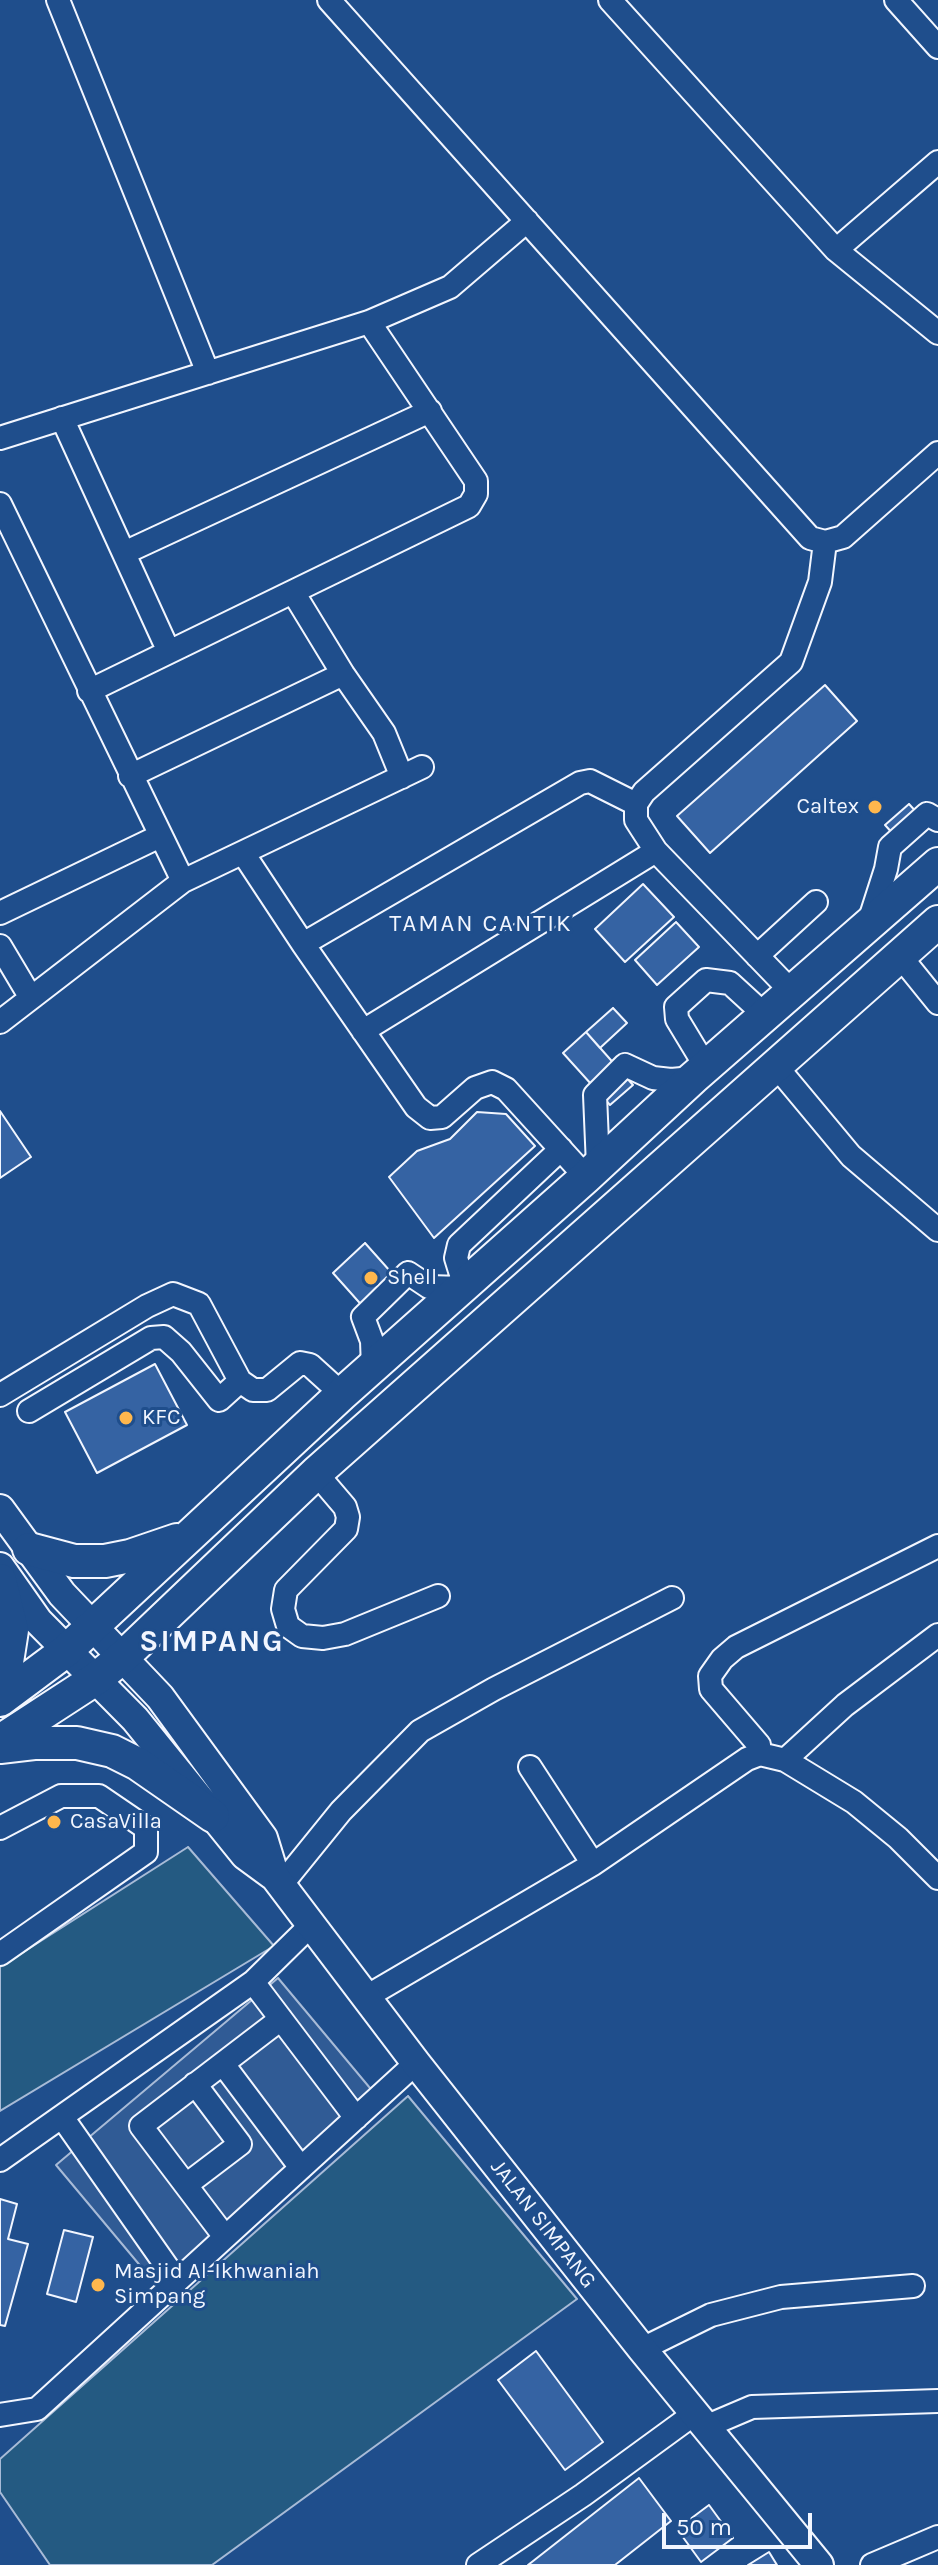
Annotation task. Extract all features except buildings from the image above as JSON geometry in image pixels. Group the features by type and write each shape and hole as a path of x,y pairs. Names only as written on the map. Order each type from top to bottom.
{"highway":[{"path":"0,1700 67,1650 342,1394 700,1072 938,864"},
{"path":"0,1741 97,1678 124,1656 316,1473 938,922"},
{"path":"29,1549 74,1561 105,1561 187,1537"},
{"path":"0,1580 12,1630 7,1662 0,1674"},
{"path":"0,1747 77,1743 112,1751 138,1764 213,1816"}],"main road":[{"path":"0,1509 62,1594 160,1697 263,1838 278,1881"},
{"path":"0,1567 38,1621 135,1719 245,1855 278,1881"},
{"name":"JALAN SIMPANG","path":"278,1881 416,2063 642,2349 819,2565"}],"street":[{"path":"58,0 208,373"},
{"path":"329,0 810,538 825,542 843,537 938,453"},
{"path":"610,0 836,250 938,333"},
{"path":"896,0 938,47"},
{"path":"836,250 938,162"},
{"path":"0,438 369,322 450,287 527,221"},
{"path":"89,691 469,506 476,494 476,481 369,322"},
{"path":"124,553 430,411"},
{"path":"62,418 169,652"},
{"path":"0,504 183,881"},
{"path":"793,993 656,851 636,820 636,804 644,792 791,662 820,582 825,542"},
{"path":"0,1022 183,881 412,772 343,674 293,592"},
{"path":"130,776 343,674"},
{"path":"303,944 580,783 590,781 636,804"},
{"path":"867,927 890,847 927,814 938,820"},
{"path":"0,913 160,836"},
{"path":"363,1031 656,851"},
{"path":"243,853 416,1107 430,1118 442,1117 475,1088 492,1082 506,1089 561,1149 592,1172"},
{"path":"757,956 816,902"},
{"path":"0,946 31,998"},
{"path":"900,956 938,1003"},
{"path":"592,1172 595,1095 625,1065 653,1078 671,1080 700,1072 677,1019 676,1007 706,980 730,983 766,1016"},
{"path":"776,1066 851,1156 938,1230"},
{"path":"373,1368 372,1341 363,1317 408,1273 429,1287 465,1285 456,1258 459,1245 561,1149"},
{"path":"0,1395 147,1306 173,1294 199,1304 240,1381 253,1390 267,1390 300,1363 310,1365 342,1394"},
{"path":"29,1411 151,1338 164,1337 181,1352 219,1400 240,1381"},
{"path":"316,1473 345,1507 348,1517 346,1529 286,1590 283,1609 288,1626 302,1636 323,1638 345,1634 438,1596"},
{"path":"760,1754 759,1745 711,1689 710,1676 722,1659 736,1647 938,1546"},
{"path":"278,1881 420,1731 494,1689 672,1598"},
{"path":"785,1760 845,1705 938,1635"},
{"path":"366,1997 593,1864 747,1759 760,1754 785,1760 854,1802 898,1838 938,1878"},
{"path":"530,1767 593,1864"},
{"path":"0,1828 61,1796 99,1796 146,1828 146,1852 0,1954"},
{"path":"0,2160 253,1982 311,1925"},
{"path":"253,1982 356,2118"},
{"path":"225,2237 141,2126 281,2019"},
{"path":"0,2415 37,2409 416,2063"},
{"path":"223,2064 301,2168"},
{"path":"186,2185 240,2144 195,2084"},
{"path":"62,2117 177,2281"},
{"path":"642,2349 711,2315 781,2297 913,2286"},
{"path":"478,2565 700,2420 752,2407 938,2401"},
{"path":"872,2565 938,2537"}],"shaded area":[{"path":"188,1847 274,1946 0,2111 0,1967"},
{"path":"278,1978 380,2100 158,2287 56,2165"},
{"path":"408,2096 577,2299 212,2565 50,2565 0,2492 0,2459"}],"place":[{"name":"Caltex","path":"875,807"},
{"name":"Shell","path":"371,1278"},
{"name":"KFC","path":"126,1418"},
{"name":"CasaVilla","path":"54,1822"},
{"name":"Masjid Al-Ikhwaniah Simpang","path":"98,2285"}],"district":[{"name":"TAMAN CANTIK","path":"481,924"},
{"name":"SIMPANG","path":"212,1642"}]}
